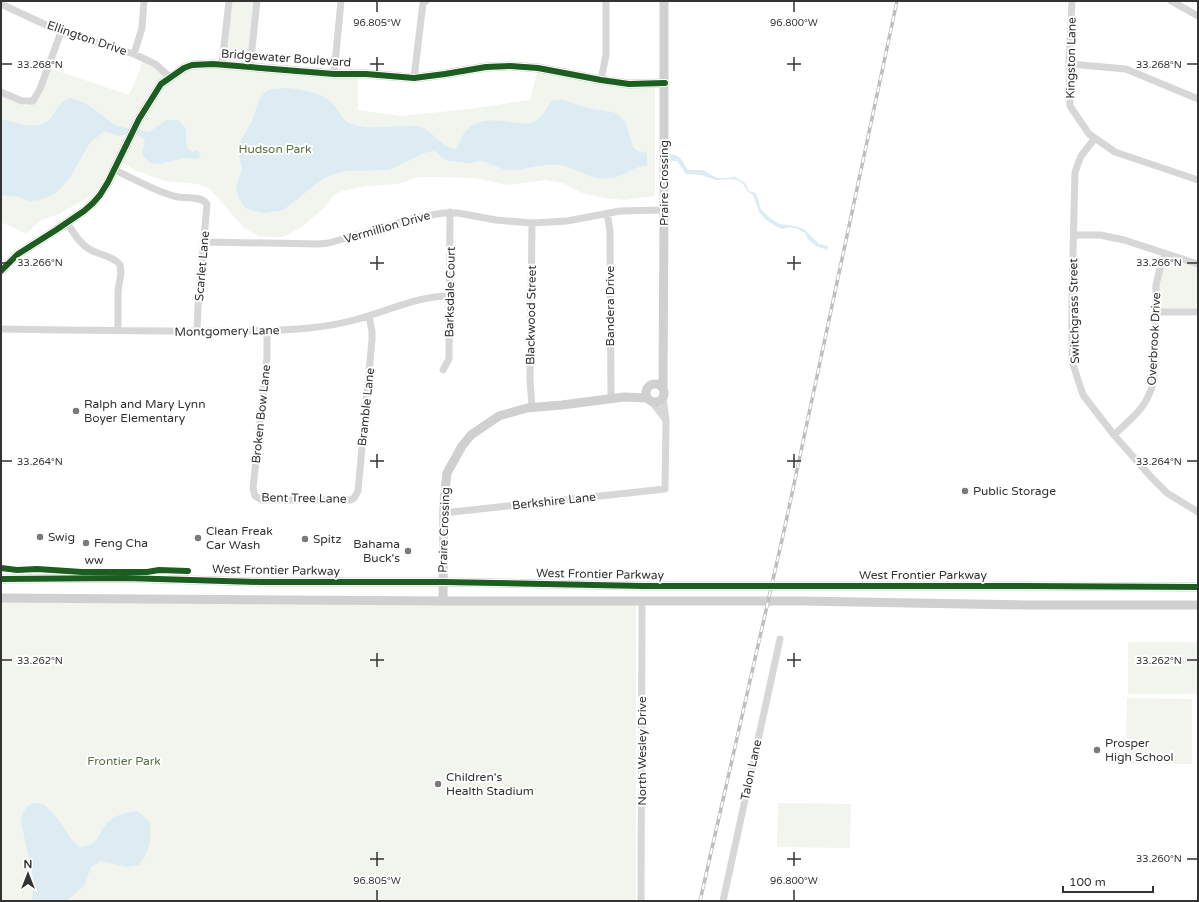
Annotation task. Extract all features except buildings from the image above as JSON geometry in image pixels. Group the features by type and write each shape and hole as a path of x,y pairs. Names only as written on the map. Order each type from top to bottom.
{"street":[{"path":"134,54 142,28 144,1"},
{"path":"222,64 229,1"},
{"path":"250,67 257,1"},
{"path":"334,74 341,1"},
{"path":"414,78 422,11 426,1"},
{"path":"601,80 606,55 606,1"},
{"name":"Praire Crossing","path":"443,601 444,489 447,473 462,446 478,429 499,416 532,408 624,398 655,393 663,364 665,83 664,1"},
{"name":"Kingston Lane","path":"1072,1 1069,64 1070,106 1089,134 1115,152 1198,180"},
{"path":"1171,1 1198,16"},
{"name":"Ellington Drive","path":"1,4 61,32 134,54 156,64 170,77"},
{"path":"1,92 22,101 33,101 40,89 61,32"},
{"name":"Bridgewater Boulevard","path":"3,266 18,254 84,211 100,195 115,170 139,119 161,84 184,68 192,65 222,64 334,74 366,74 414,78 486,67 510,66 538,68 629,84 665,83"},
{"path":"1069,64 1126,69 1198,99"},
{"name":"Switchgrass Street","path":"1095,138 1081,156 1075,172 1072,361 1083,395 1114,435 1167,493 1198,512"},
{"name":"Scarlet Lane","path":"115,170 167,194 178,197 200,199 205,202 207,208 197,331"},
{"name":"Vermillion Drive","path":"204,242 324,244 340,241 414,218 450,212 496,220 532,223 567,222 620,211 664,210"},
{"name":"Barksdale Court","path":"443,370 449,359 450,212"},
{"name":"Bandera Drive","path":"607,213 610,231 611,399"},
{"path":"67,223 78,240 87,248 115,260 120,265 121,273 118,291 118,331"},
{"name":"Blackwood Street","path":"532,223 530,379 532,408"},
{"path":"1074,235 1106,236 1124,240 1198,264"},
{"name":"Overbrook Drive","path":"1114,435 1142,408 1151,393 1154,380 1156,285 1165,254"},
{"name":"Montgomery Lane","path":"1,329 118,331 294,330 329,326 369,316 424,298 450,296"},
{"path":"1156,312 1198,312"},
{"name":"Bramble Lane","path":"354,498 358,491 372,340 369,316"},
{"name":"Broken Bow Lane","path":"255,496 253,488 267,357 267,331"},
{"path":"655,393 666,420"},
{"path":"655,393 666,420"},
{"name":"Berkshire Lane","path":"444,514 665,489 666,420"},
{"name":"Bent Tree Lane","path":"255,496 262,500 346,500 354,498"},
{"name":"West Frontier Parkway","path":"1,579 125,578 260,582 443,582 649,586 1198,587"},
{"path":"1,598 443,601 645,600 1025,605 1198,605"},
{"name":"North Wesley Drive","path":"641,901 645,600"},
{"name":"Talon Lane","path":"723,901 780,639"}],"green space":[{"path":"232,1 255,1 249,58 246,62 227,59 226,56"},
{"name":"Hudson Park","path":"143,62 159,71 167,79 188,70 211,67 265,73 358,78 358,110 401,116 469,109 530,100 538,68 655,87 655,196 624,200 604,198 582,193 562,183 545,180 508,185 474,178 418,177 398,184 366,186 342,191 333,196 325,207 302,227 283,237 260,237 244,228 209,188 198,184 165,181 135,170 116,158 95,194 57,215 41,220 26,234 1,222 1,96 25,106 34,103 41,96 49,68 129,95"},
{"path":"1165,254 1198,264 1198,312 1156,312 1156,285"},
{"name":"Frontier Park","path":"1,601 636,602 636,901 1,901"},
{"path":"1128,642 1198,642 1198,694 1128,694"},
{"path":"1127,698 1192,699 1192,764 1126,763"},
{"path":"778,803 851,804 850,848 777,847"}],"shaded area":[{"path":"288,88 312,92 329,100 348,123 364,127 419,126 426,129 446,146 456,149 465,132 476,123 494,120 522,124 530,123 540,118 554,100 564,100 584,107 616,113 626,123 633,147 638,151 647,153 647,166 641,166 620,176 602,178 558,165 544,165 510,170 500,168 483,161 468,163 451,161 443,158 435,151 427,152 389,170 345,171 328,176 283,210 264,213 251,210 244,207 239,198 236,187 242,170 239,154 240,142 252,121 259,100 266,91"},
{"path":"70,98 87,104 116,125 124,128 149,132 166,120 178,120 185,129 188,148 193,152 198,150 201,156 197,159 184,158 160,164 151,163 142,154 145,140 142,137 132,134 118,136 104,131 89,144 70,178 55,194 40,200 29,201 18,197 1,195 1,119 29,125 43,124 48,121 62,102"},
{"path":"669,154 679,157 688,170 703,170 717,178 735,177 745,183 749,191 756,193 761,209 769,217 779,224 804,229 819,244 828,246 827,250 816,246 808,239 805,233 798,229 790,227 783,229 766,220 759,212 753,195 737,180 716,180 701,175 686,174 677,161 669,161"},
{"path":"33,803 43,804 52,812 71,839 79,847 94,843 106,824 116,816 138,811 150,822 150,840 146,854 139,865 127,867 101,861 91,867 84,886 66,901 32,901 34,882 21,822 24,811"}],"railway":[{"path":"700,901 784,531 897,1"}],"cycle path":[{"path":"1,271 18,254 84,211 93,203 108,182 139,119 161,84 184,68 192,65 213,64 334,74 366,74 414,78 486,67 510,66 538,68 629,84 665,83"},
{"name":"ww","path":"1,568 17,570 37,569 82,572 147,572 159,570 188,571"},
{"path":"1,579 125,578 260,582 443,582 643,586 1198,587"}],"place":[{"name":"Ralph and Mary Lynn Boyer Elementary","path":"76,411"},
{"name":"Public Storage","path":"965,491"},
{"name":"Swig","path":"40,537"},
{"name":"Clean Freak Car Wash","path":"198,538"},
{"name":"Spitz","path":"305,539"},
{"name":"Feng Cha","path":"86,543"},
{"name":"Bahama Buck's","path":"408,551"},
{"name":"Prosper High School","path":"1097,750"},
{"name":"Children's Health Stadium","path":"438,784"}]}
